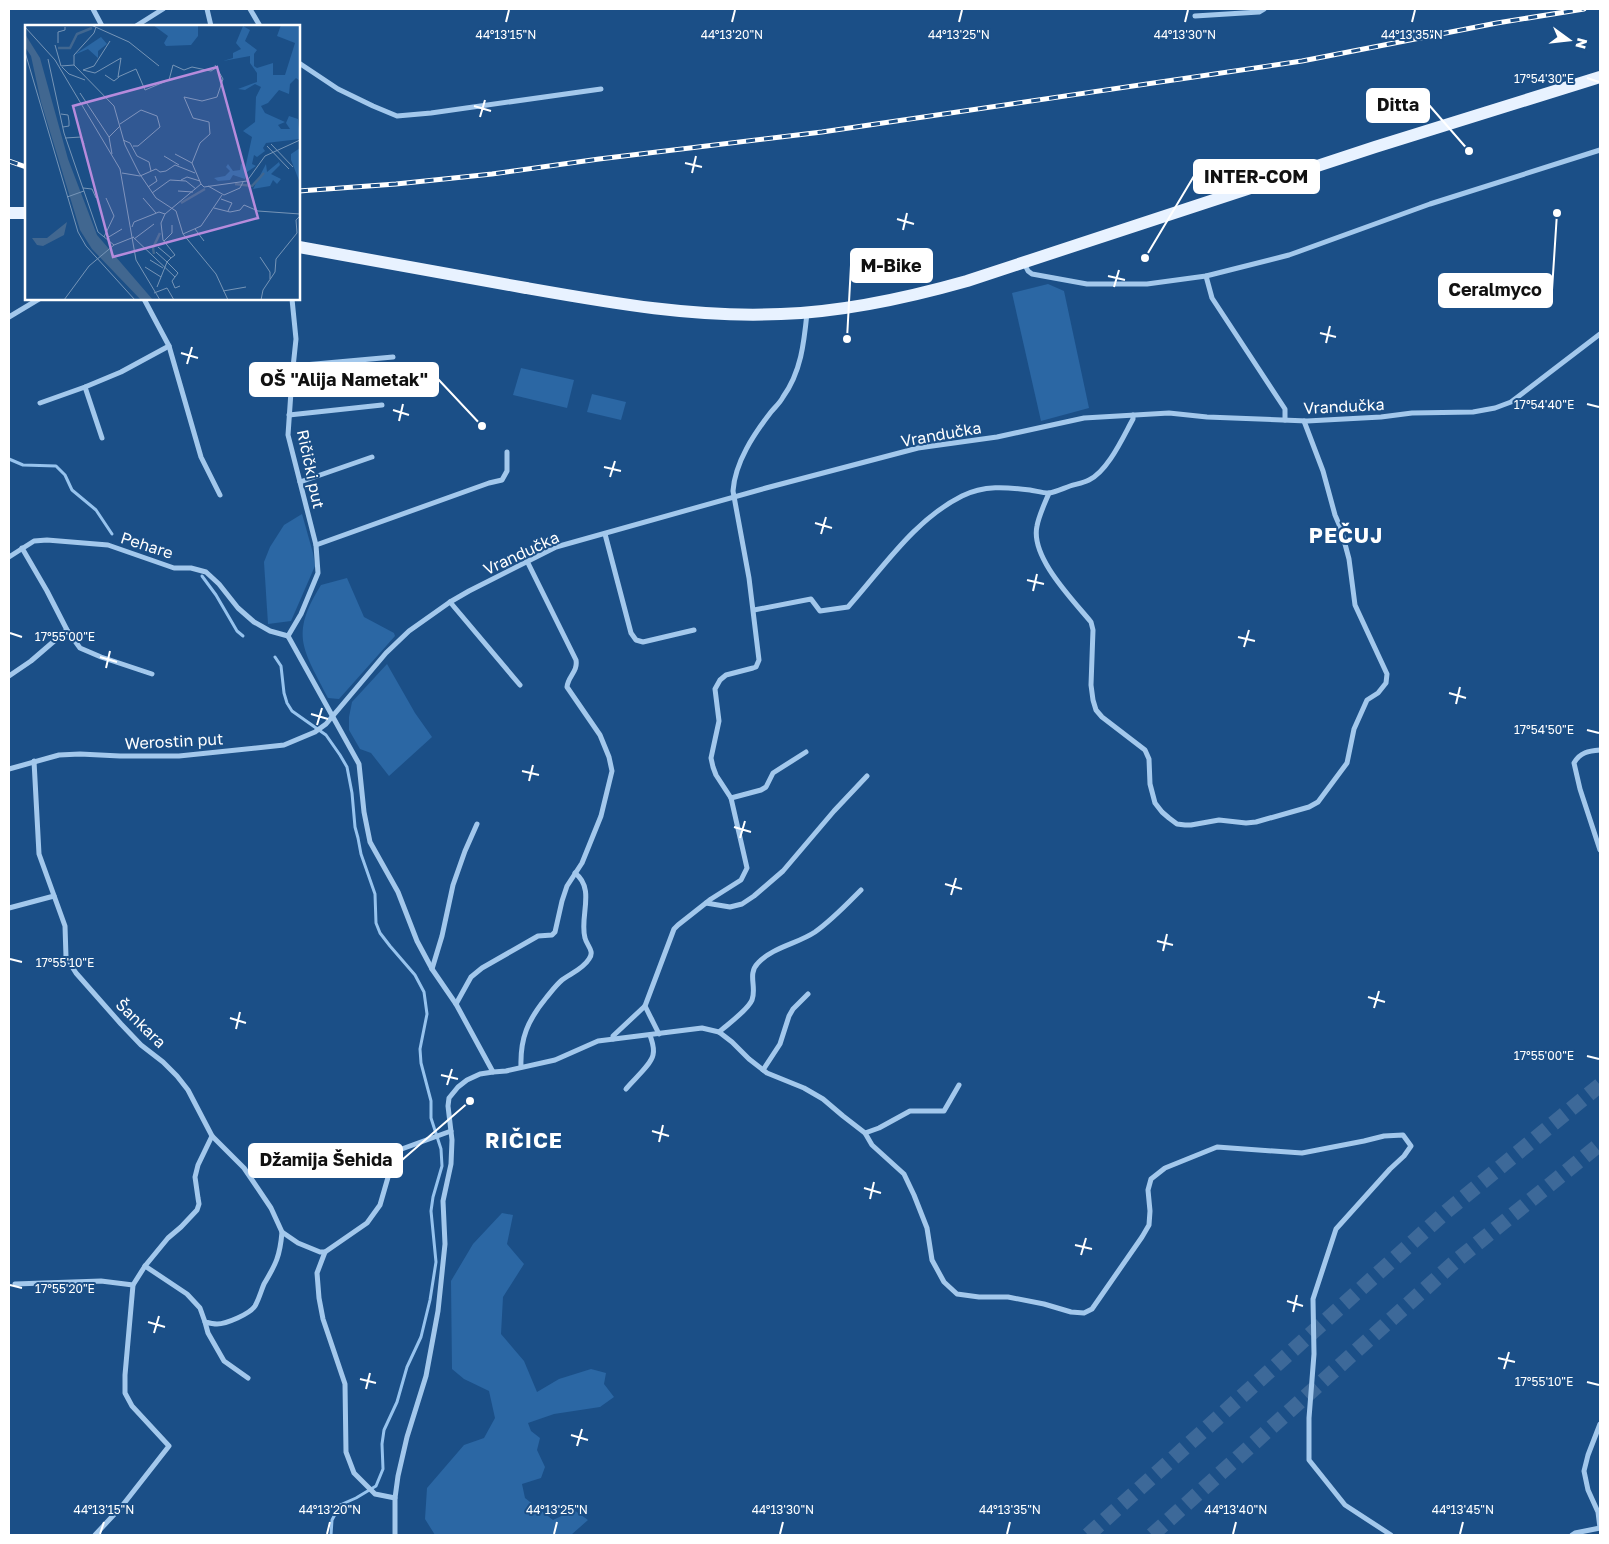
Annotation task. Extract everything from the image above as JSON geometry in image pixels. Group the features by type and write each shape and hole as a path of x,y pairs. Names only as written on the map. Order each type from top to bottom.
{"main road":[{"path":"300,248 647,308 713,314 782,314 851,307 906,297 1024,264 1375,147 1600,77"},
{"path":"9,213 25,212"}],"street":[{"path":"93,9 101,25"},
{"path":"138,25 163,9"},
{"path":"206,9 211,25"},
{"path":"250,9 259,25"},
{"path":"1195,16 1259,12 1264,9"},
{"path":"300,64 338,89 397,116 601,90"},
{"path":"1024,264 1032,274 1087,284 1147,284 1206,276 1289,255 1430,204 1600,150"},
{"path":"1206,276 1212,298 1284,409 1285,420"},
{"path":"9,317 37,300"},
{"path":"145,300 169,346 201,457 220,495"},
{"name":"Ričički put","path":"288,636 301,614 318,573 316,545 288,435 296,339 292,300"},
{"path":"613,1039 613,1036 645,1006 674,929 706,903 741,880 747,868 731,798 716,775 712,758 719,721 715,689 720,680 726,675 756,667 759,660 754,610 733,491 734,481 753,437 784,397 795,376 804,344 807,312"},
{"name":"Vrandučka","path":"332,716 392,647 409,631 450,602 556,547 766,488 918,448 997,437 1084,418 1169,413 1207,418 1304,421 1381,417 1412,413 1473,412 1495,408 1511,402 1600,334"},
{"path":"40,404 122,372 169,346"},
{"path":"293,366 393,357"},
{"path":"85,387 102,438"},
{"path":"289,414 382,405"},
{"path":"754,610 811,599 820,611 848,607 885,562 940,508 964,495 982,489 1000,487 1050,493 1090,480 1102,469 1121,441 1133,419 1133,415"},
{"path":"1050,493 1036,526 1037,541 1050,571 1092,622 1091,685 1096,710 1102,717 1145,750 1149,759 1152,794 1155,803 1162,812 1177,824 1184,825 1219,820 1246,823 1256,822 1282,815 1309,807 1323,797 1347,762 1354,729 1367,700 1378,693 1386,684 1387,674 1355,605 1341,529 1335,515 1323,471 1304,421"},
{"path":"316,545 502,480 507,471 507,452"},
{"path":"300,482 372,457"},
{"path":"605,534 631,633 636,640 643,642 694,630"},
{"name":"Pehare","path":"9,557 34,541 47,540 108,546 174,568 191,568 206,572 219,584 238,608 254,622 270,631 288,636"},
{"path":"22,548 67,630 80,648 89,653 152,674"},
{"path":"456,1004 472,978 482,968 538,936 552,935 555,932 567,886 582,863 600,816 612,772 609,757 600,735 567,686 568,681 576,670 576,660 528,561"},
{"path":"450,602 520,685"},
{"path":"9,676 38,656 67,630"},
{"path":"288,636 359,764 364,812 370,842 398,892 417,941 432,969 456,1004 493,1072"},
{"name":"Werostin put","path":"9,769 59,755 179,756 284,745 316,731 332,716"},
{"path":"1600,750 1578,756 1574,763 1580,789 1600,850"},
{"path":"731,798 766,787 773,773 806,752"},
{"name":"Šankara","path":"34,761 39,854 65,926 66,957 76,973 121,1024 141,1045 164,1062 188,1090 212,1136 244,1168 272,1208 282,1232"},
{"path":"706,903 730,907 742,904 754,896 783,871 834,811 867,776"},
{"path":"432,969 442,936 453,885 477,824"},
{"path":"521,1068 520,1052 530,1020 560,981 576,971 589,959 591,954 585,938 583,920 586,890 575,873"},
{"path":"719,1032 751,1003 753,996 753,968 758,963 778,950 806,938 862,890"},
{"path":"9,908 54,896"},
{"path":"763,1070 780,1044 789,1016 808,994"},
{"path":"645,1006 659,1034"},
{"path":"395,1535 395,1498 407,1437 426,1376 438,1311 445,1244 443,1202 452,1164 449,1098 467,1080 480,1074 521,1068 554,1060 598,1041 702,1028 719,1032 763,1070 804,1088 823,1099 866,1133 872,1145 904,1174 927,1228 932,1260 944,1282 957,1294 980,1297 1008,1297 1044,1304 1063,1311 1084,1313 1092,1309 1149,1225 1148,1190 1151,1179 1165,1168 1217,1147 1302,1152 1364,1142 1384,1136 1403,1135 1410,1146 1404,1156 1390,1169 1336,1230 1330,1247 1313,1299 1314,1354 1309,1418 1310,1460 1345,1505 1391,1535"},
{"path":"626,1089 649,1064 653,1056 654,1049 650,1035"},
{"path":"866,1133 910,1111 944,1111 959,1085"},
{"path":"395,1498 375,1494 354,1473 346,1452 345,1384 323,1319 319,1298 318,1273 325,1252 367,1223 380,1205 391,1167 399,1150 451,1131"},
{"path":"95,1535 122,1506 169,1446 132,1406 125,1393 132,1285 168,1238 197,1210 198,1198 195,1177 198,1165 212,1136"},
{"path":"205,1322 218,1324 228,1322 251,1310 256,1305 279,1256 282,1232 298,1243 320,1252 325,1252"},
{"path":"145,1266 187,1294 200,1308 208,1333 224,1361 248,1378"},
{"path":"15,1284 101,1282 132,1285"},
{"path":"1572,1535 1600,1528 1598,1512 1588,1490 1584,1471 1600,1424"}],"shaded area":[{"path":"1048,284 1064,291 1089,408 1041,421 1012,293"},
{"path":"521,368 574,380 567,408 513,395"},
{"path":"592,394 626,402 621,420 587,412"},
{"path":"302,514 315,566 291,621 268,624 264,562 270,547 284,525"},
{"path":"347,578 364,617 394,633 395,636 339,699 328,698 307,655 303,631 305,617 321,585"},
{"path":"387,664 415,713 432,737 389,776 371,753 360,749 349,730 352,702"},
{"path":"502,1213 513,1215 507,1244 524,1264 503,1297 501,1334 524,1361 537,1392 559,1379 591,1369 606,1373 604,1384 614,1397 600,1407 554,1414 528,1423 531,1431 540,1438 537,1450 545,1467 541,1478 522,1484 525,1498 553,1520 574,1510 588,1520 571,1535 435,1535 425,1519 427,1488 464,1445 484,1438 495,1418 489,1391 464,1379 452,1369 451,1281 473,1244"}],"waterway":[{"path":"9,459 23,465 56,466 65,475 72,490 96,510 112,534"},
{"path":"202,576 216,595 237,631 243,636"},
{"path":"275,657 281,666 284,693 292,711 326,735 347,767 352,793 355,827 361,854 375,894 376,923 380,933 415,975 424,992 427,1014 420,1049 421,1063 431,1101 431,1118 441,1149 442,1166 431,1211 436,1262 430,1300 421,1337 407,1367 397,1402 384,1430 382,1444 383,1469 376,1486 340,1505 332,1520 331,1535"}],"tunnel":[{"path":"1088,1535 1447,1211 1600,1085"},
{"path":"1152,1535 1457,1260 1600,1144"}],"railway":[{"path":"300,191 396,184 492,174 822,132 1302,61 1497,23 1584,9"},
{"path":"9,161 25,167"}],"place":[{"name":"Ditta","path":"1469,151"},
{"name":"Ceralmyco","path":"1557,213"},
{"name":"INTER-COM","path":"1145,258"},
{"name":"M-Bike","path":"847,339"},
{"name":"OŠ \"Alija Nametak\"","path":"482,426"},
{"name":"Džamija Šehida","path":"470,1101"}],"district":[{"name":"PEČUJ","path":"1346,535"},
{"name":"RIČICE","path":"524,1140"}]}
